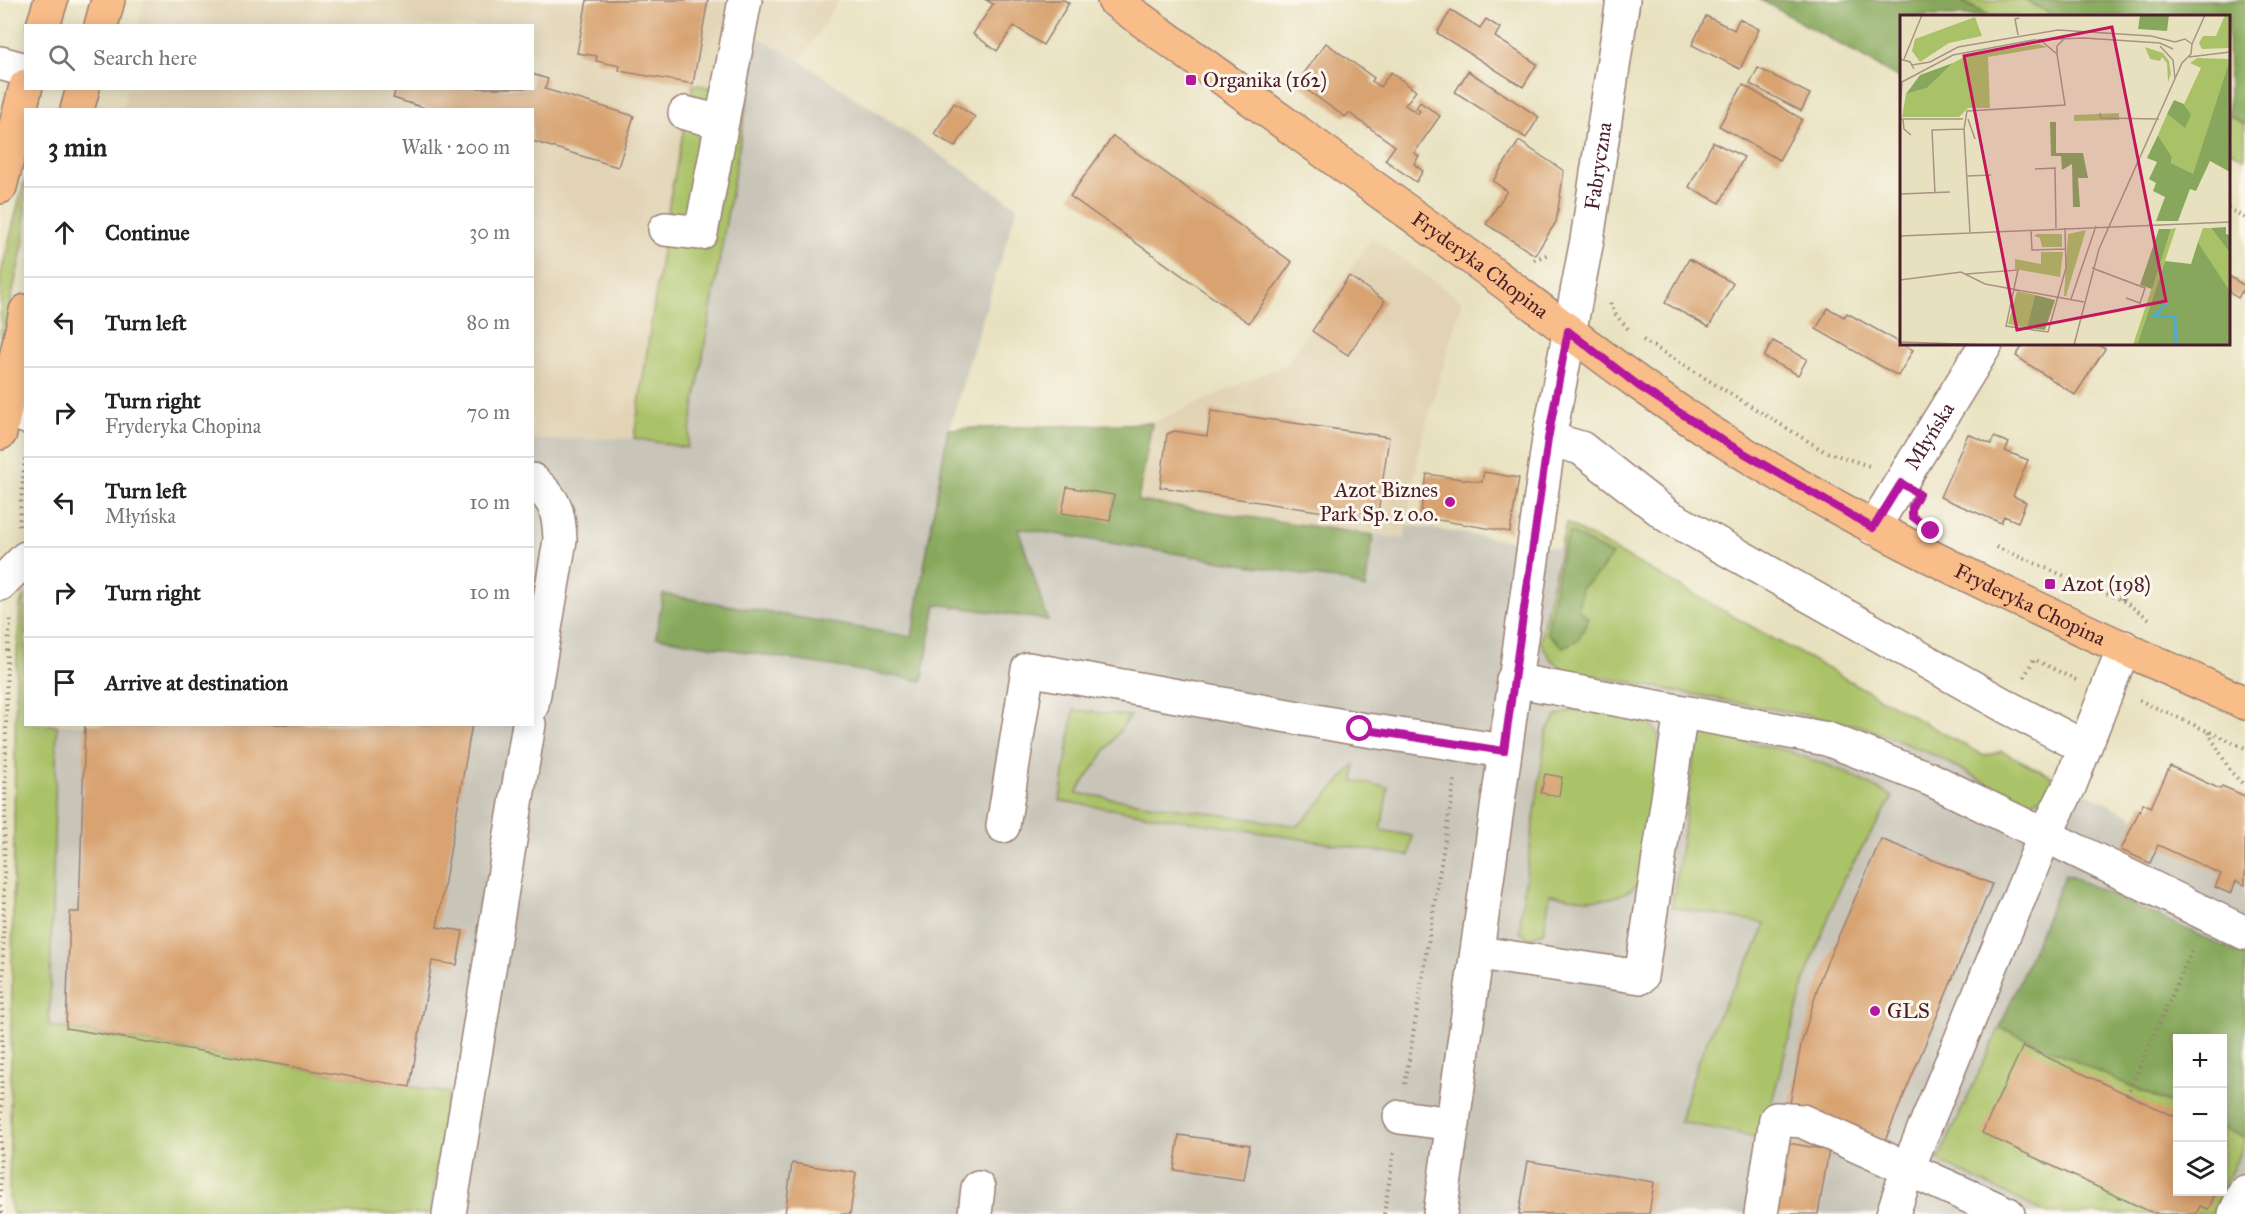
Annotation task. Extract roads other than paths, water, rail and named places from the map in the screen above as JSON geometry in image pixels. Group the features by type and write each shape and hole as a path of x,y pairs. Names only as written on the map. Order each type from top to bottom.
{"main road":[{"path":"44,24 51,0"},
{"path":"102,24 108,0"},
{"name":"Fryderyka Chopina","path":"1113,0 1474,260 1650,394 1730,445 1873,528 1996,589 2245,703"},
{"path":"0,187 25,90"},
{"path":"78,108 82,90"},
{"path":"0,433 24,320"}],"street":[{"path":"665,229 701,233 745,0"},
{"name":"Fabryczna","path":"1440,1214 1479,953 1513,680 1548,439 1587,240 1623,0"},
{"path":"0,63 24,69"},
{"path":"685,113 722,122"},
{"name":"Młyńska","path":"1873,528 1985,345"},
{"path":"11,379 24,412"},
{"path":"1548,439 1581,448 1668,516 1999,702 2084,747"},
{"path":"534,482 548,493 559,514 560,540 534,693"},
{"path":"1893,1214 1908,1168 2045,835 2070,785 2124,647"},
{"path":"1003,826 1028,669 1504,751"},
{"path":"1513,680 1827,739 1930,779 2245,933"},
{"path":"1479,953 1641,977 1681,712"},
{"path":"449,1214 529,726"},
{"path":"1400,1117 1453,1124"},
{"path":"1761,1214 1776,1119 1802,1121 2008,1214"},
{"path":"2235,1214 2245,1192"}],"place":[{"name":"Organika (162)","path":"1191,80"},
{"name":"Azot Biznes Park Sp. z o.o.","path":"1450,502"},
{"name":"Azot (198)","path":"2050,584"},
{"name":"GLS","path":"1875,1011"}]}
